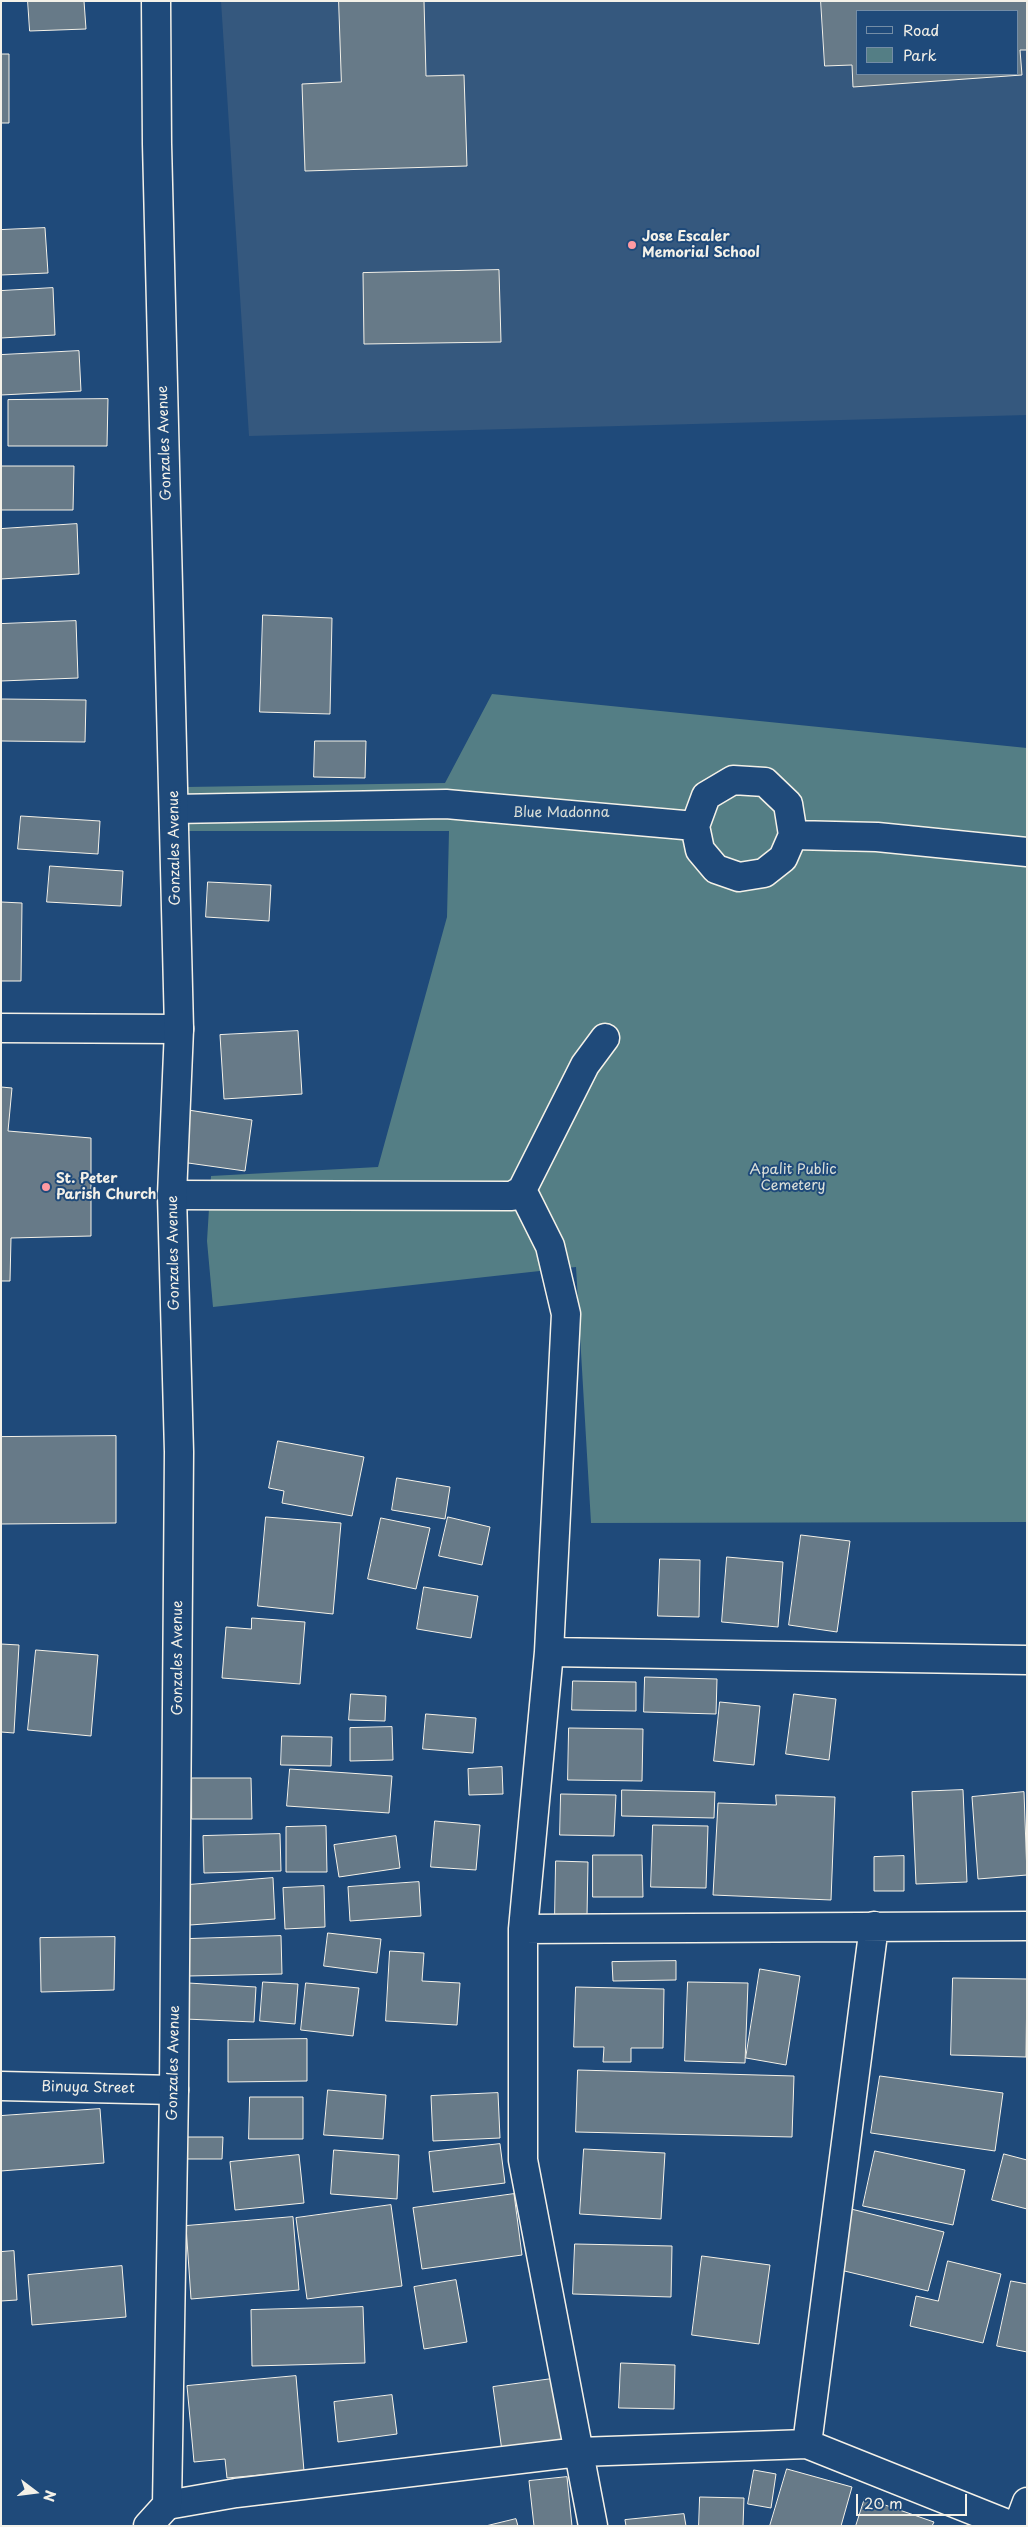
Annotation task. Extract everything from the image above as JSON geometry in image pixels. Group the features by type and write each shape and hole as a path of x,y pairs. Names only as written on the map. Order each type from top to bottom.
{"street":[{"name":"Gonzales Avenue","path":"156,1 157,144 179,1029 172,1195 180,1452 174,2090 167,2505"},
{"path":"733,780 764,782 788,804 793,835 783,858 764,873 739,877 716,869 700,850 695,826 706,796 733,780"},
{"path":"174,809 446,804 695,826"},
{"path":"793,835 877,837 1027,852"},
{"path":"1,1028 179,1029"},
{"path":"172,1195 512,1196 522,1190 585,1065 605,1038"},
{"path":"522,1190 550,1246 566,1314 550,1652 523,1929 523,2160 593,2526"},
{"path":"550,1652 1027,1660"},
{"path":"806,2444 874,1926"},
{"path":"523,1929 1027,1926"},
{"name":"Binuya Street","path":"1,2086 174,2090"},
{"path":"148,2526 167,2505 236,2493 579,2452 806,2444 1012,2526"},
{"path":"1018,2526 1027,2502"}],"shaded area":[{"name":"Jose Escaler Memorial School","path":"221,1 1027,1 1027,415 249,436"}],"green space":[{"name":"Apalit Public Cemetery","path":"492,694 1027,748 1027,1522 591,1523 576,1267 213,1307 207,1241 211,1176 378,1167 447,917 449,831 188,831 186,787 445,783"}],"building":[{"path":"28,1 84,1 86,29 30,31"},
{"path":"339,1 424,1 426,76 464,75 467,166 305,171 302,84 341,82"},
{"path":"821,1 1027,1 1027,50 1020,50 1022,75 853,87 852,65 825,66"},
{"path":"1,54 9,54 9,123 1,123"},
{"path":"45,228 48,273 1,275 1,230"},
{"path":"499,270 501,342 364,344 363,273"},
{"path":"53,288 55,335 1,338 1,291"},
{"path":"79,351 81,391 1,395 1,355"},
{"path":"108,399 107,446 8,446 8,400"},
{"path":"1,466 74,466 73,510 1,510"},
{"path":"77,524 79,574 1,579 1,529"},
{"path":"263,615 332,618 330,714 260,712"},
{"path":"76,621 78,678 1,681 1,624"},
{"path":"1,699 86,700 85,742 1,741"},
{"path":"315,741 366,741 365,778 314,777"},
{"path":"21,816 100,821 98,854 18,849"},
{"path":"50,866 123,871 121,906 47,902"},
{"path":"208,882 271,885 269,921 206,917"},
{"path":"1,902 22,903 21,981 1,981"},
{"path":"298,1031 302,1094 224,1099 220,1035"},
{"name":"St. Peter Parish Church","path":"1,1087 12,1088 8,1131 91,1138 91,1236 11,1238 10,1281 1,1281"},
{"path":"182,1109 252,1120 245,1171 174,1161"},
{"path":"116,1436 116,1523 1,1524 1,1437"},
{"path":"278,1441 364,1457 352,1516 282,1503 284,1491 269,1488"},
{"path":"397,1478 450,1487 445,1519 392,1510"},
{"path":"266,1517 341,1523 333,1614 258,1606"},
{"path":"448,1517 490,1527 482,1565 439,1556"},
{"path":"381,1518 430,1528 416,1589 368,1579"},
{"path":"801,1535 850,1541 837,1632 789,1625"},
{"path":"727,1557 783,1562 778,1627 722,1622"},
{"path":"660,1559 700,1560 699,1617 658,1616"},
{"path":"424,1587 478,1596 471,1638 417,1629"},
{"path":"252,1618 305,1622 300,1684 222,1678 226,1627 251,1629"},
{"path":"1,1644 19,1645 14,1733 1,1732"},
{"path":"36,1650 98,1655 91,1736 28,1730"},
{"path":"645,1677 717,1679 716,1714 644,1712"},
{"path":"573,1681 636,1682 636,1711 572,1710"},
{"path":"351,1694 386,1696 385,1721 349,1720"},
{"path":"794,1694 836,1699 829,1760 786,1754"},
{"path":"720,1702 760,1706 754,1765 714,1761"},
{"path":"426,1714 476,1718 473,1753 423,1749"},
{"path":"392,1727 393,1760 350,1761 350,1728"},
{"path":"569,1728 643,1729 642,1781 568,1780"},
{"path":"282,1736 332,1737 331,1766 281,1765"},
{"path":"502,1767 503,1794 469,1795 468,1769"},
{"path":"290,1769 392,1776 389,1813 287,1806"},
{"path":"192,1778 251,1778 252,1819 192,1819"},
{"path":"622,1790 715,1792 714,1818 622,1816"},
{"path":"963,1790 967,1882 916,1884 912,1792"},
{"path":"1024,1792 1027,1875 978,1879 972,1797"},
{"path":"561,1794 616,1795 614,1836 560,1835"},
{"path":"776,1795 835,1797 831,1900 713,1895 718,1803 776,1805"},
{"path":"435,1821 480,1825 476,1870 431,1867"},
{"path":"653,1825 708,1826 706,1888 651,1887"},
{"path":"326,1826 327,1872 286,1872 286,1827"},
{"path":"280,1834 281,1871 204,1873 203,1836"},
{"path":"396,1836 400,1868 339,1877 334,1845"},
{"path":"593,1855 642,1855 643,1897 593,1897"},
{"path":"904,1856 904,1891 874,1891 874,1857"},
{"path":"556,1861 588,1862 587,1916 555,1916"},
{"path":"273,1878 275,1919 190,1925 188,1885"},
{"path":"419,1882 421,1916 350,1921 348,1887"},
{"path":"324,1886 325,1927 285,1929 283,1888"},
{"path":"328,1933 381,1939 377,1973 324,1966"},
{"path":"281,1936 282,1974 188,1976 188,1939"},
{"path":"115,1937 114,1990 41,1992 40,1938"},
{"path":"390,1951 424,1953 422,1981 460,1983 457,2025 386,2021"},
{"path":"676,1961 676,1980 613,1981 612,1962"},
{"path":"760,1969 800,1976 786,2065 746,2058"},
{"path":"953,1978 1027,1979 1026,2057 951,2055"},
{"path":"263,1982 298,1984 295,2024 260,2021"},
{"path":"688,1982 748,1983 745,2063 685,2061"},
{"path":"188,1983 256,1987 254,2022 185,2019"},
{"path":"306,1983 359,1988 353,2036 301,2030"},
{"path":"576,1987 664,1989 663,2048 631,2048 631,2062 603,2062 604,2047 574,2047"},
{"path":"307,2039 307,2081 228,2082 228,2040"},
{"path":"578,2070 794,2076 792,2137 576,2132"},
{"path":"880,2076 1003,2093 995,2151 871,2133"},
{"path":"328,2090 386,2095 383,2139 324,2135"},
{"path":"498,2093 500,2138 433,2141 431,2096"},
{"path":"250,2097 303,2097 303,2139 249,2139"},
{"path":"100,2109 104,2163 1,2171 1,2116"},
{"path":"180,2137 223,2137 222,2159 180,2159"},
{"path":"500,2144 505,2183 433,2192 429,2152"},
{"path":"584,2149 665,2153 661,2219 580,2214"},
{"path":"334,2150 399,2155 397,2199 331,2194"},
{"path":"875,2151 965,2170 953,2225 863,2206"},
{"path":"1004,2154 1027,2160 1027,2209 992,2200"},
{"path":"299,2155 304,2203 235,2210 230,2162"},
{"path":"514,2194 522,2255 422,2269 413,2208"},
{"path":"391,2205 402,2286 307,2299 296,2218"},
{"path":"847,2208 944,2232 928,2291 832,2268"},
{"path":"293,2217 299,2290 191,2299 186,2226"},
{"path":"575,2244 672,2246 671,2297 573,2294"},
{"path":"14,2251 17,2300 1,2301 1,2252"},
{"path":"702,2256 770,2265 759,2344 692,2335"},
{"path":"948,2261 1001,2274 983,2343 910,2326 916,2296 938,2301"},
{"path":"122,2266 126,2317 32,2325 28,2275"},
{"path":"456,2280 467,2342 424,2349 414,2287"},
{"path":"1011,2281 1027,2284 1027,2352 997,2346"},
{"path":"363,2307 365,2363 252,2366 251,2310"},
{"path":"621,2363 675,2365 674,2409 619,2408"},
{"path":"296,2376 304,2471 227,2478 225,2459 194,2462 187,2386"},
{"path":"559,2378 567,2442 502,2451 493,2387"},
{"path":"392,2395 397,2434 338,2442 334,2402"},
{"path":"787,2469 852,2487 841,2526 770,2526"},
{"path":"754,2470 776,2474 771,2508 748,2504"},
{"path":"567,2477 572,2526 534,2526 529,2481"},
{"path":"700,2497 744,2498 743,2526 699,2526"},
{"path":"865,2498 934,2522 932,2526 856,2526"},
{"path":"684,2514 686,2526 626,2526 625,2520"},
{"path":"516,2519 518,2526 486,2526"}],"place":[{"name":"Jose Escaler Memorial School","path":"632,245"},
{"name":"St. Peter Parish Church","path":"46,1187"}],"park label":[{"name":"Blue Madonna","path":"561,813"}]}
